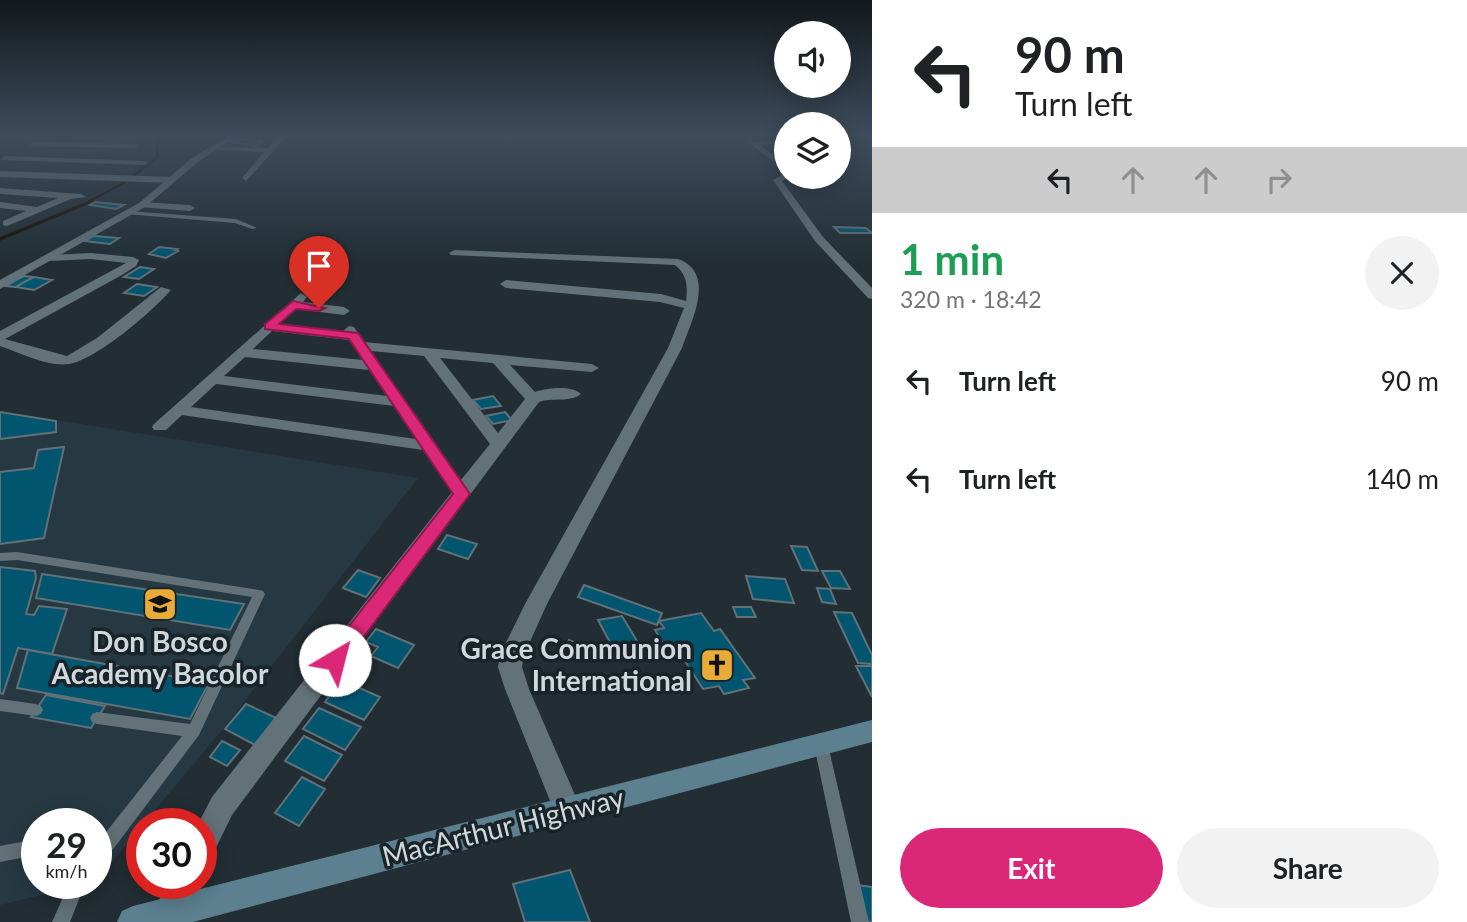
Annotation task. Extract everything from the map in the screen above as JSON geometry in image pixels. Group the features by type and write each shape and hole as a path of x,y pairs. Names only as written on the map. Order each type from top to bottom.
{"main road":[{"name":"MacArthur Highway","path":"133,922 872,730"}],"street":[{"path":"156,179 172,180"},
{"path":"0,285 142,205 172,180"},
{"path":"783,189 819,239 872,295"},
{"path":"1,191 75,197 4,222"},
{"path":"0,205 40,210"},
{"path":"142,205 190,208"},
{"path":"4,222 20,225"},
{"path":"455,253 678,262 686,266 695,286 691,306 675,348 536,604 512,655 510,667 517,689 567,809"},
{"path":"0,336 134,262 91,256 49,258"},
{"path":"506,284 634,295 691,306"},
{"path":"0,342 62,360 76,358 92,349 165,290"},
{"path":"160,427 297,301 344,311"},
{"path":"270,327 354,337 428,352 592,368"},
{"path":"354,337 462,494"},
{"path":"242,352 374,366"},
{"path":"428,352 499,444"},
{"path":"497,359 533,399"},
{"path":"212,379 398,402"},
{"path":"217,816 533,399 545,394 573,394"},
{"path":"178,410 429,446"},
{"path":"168,914 176,899"}],"lane":[{"path":"127,213 236,221 254,228"},
{"path":"0,557 17,556 259,594 194,732 112,837"},
{"path":"0,705 36,710"},
{"path":"97,718 194,732"},
{"path":"821,744 860,922"},
{"path":"0,854 21,850"},
{"path":"61,922 71,899"}],"shaded area":[{"name":"Don Bosco Academy Bacolor","path":"0,411 418,478 222,730 157,808 126,808 126,845 112,862 112,808 21,808 21,899 25,899 0,905"}],"building":[{"path":"95,202 124,205 116,209 90,205"},
{"path":"834,227 866,228 872,233 840,233"},
{"path":"94,236 119,238 110,244 85,241"},
{"path":"159,247 178,251 166,258 149,254"},
{"path":"140,267 154,269 139,279 124,277"},
{"path":"24,276 33,277 15,287 6,286"},
{"path":"34,277 52,280 34,290 16,287"},
{"path":"137,284 157,287 144,296 124,293"},
{"path":"493,396 501,406 481,409 473,400"},
{"path":"0,412 56,421 56,432 0,439"},
{"path":"505,412 512,420 493,424 486,416"},
{"path":"64,447 44,538 0,544 0,472 34,468 38,450"},
{"path":"447,535 477,544 468,559 438,549"},
{"path":"791,546 807,547 818,571 802,570"},
{"path":"0,567 35,571 36,578 26,614 34,615 39,606 67,609 52,654 18,648 3,694 0,693"},
{"path":"358,570 380,578 366,597 343,588"},
{"path":"822,571 840,571 850,589 831,588"},
{"path":"42,574 244,604 230,630 36,598"},
{"path":"746,576 785,579 794,603 753,599"},
{"path":"584,585 662,613 657,625 578,597"},
{"path":"817,588 830,589 836,604 822,602"},
{"path":"733,607 751,607 756,617 737,617"},
{"path":"834,612 852,613 872,655 872,664 858,663"},
{"name":"Grace Communion International","path":"701,613 714,631 720,629 755,678 743,680 749,688 724,694 719,686 703,689 678,650 668,652 655,630 664,628 659,621"},
{"path":"622,616 637,641 612,646 598,620"},
{"path":"376,629 414,645 398,668 371,656 378,647 366,642"},
{"path":"569,640 585,647 577,661 560,653"},
{"path":"28,650 209,683 190,719 17,688"},
{"path":"856,666 872,666 872,697"},
{"path":"341,680 380,697 364,720 325,702"},
{"path":"46,695 105,706 91,728 31,717"},
{"path":"246,704 276,718 255,745 225,729"},
{"path":"319,708 361,727 345,750 303,729"},
{"path":"304,736 342,755 324,781 285,761"},
{"path":"222,741 240,750 227,766 210,757"},
{"path":"302,777 325,789 299,826 275,813"},
{"path":"570,870 590,922 525,922 513,884"},
{"path":"857,885 872,887 872,922 868,922"}],"waterway":[{"path":"88,202 129,179"},
{"path":"0,239 92,201"}],"place":[{"name":"Don Bosco Academy Bacolor","path":"160,604"},
{"name":"Grace Communion International","path":"717,665"}],"route":[{"path":"319,308 293,305 270,327 353,336 462,494 335,660"}]}
